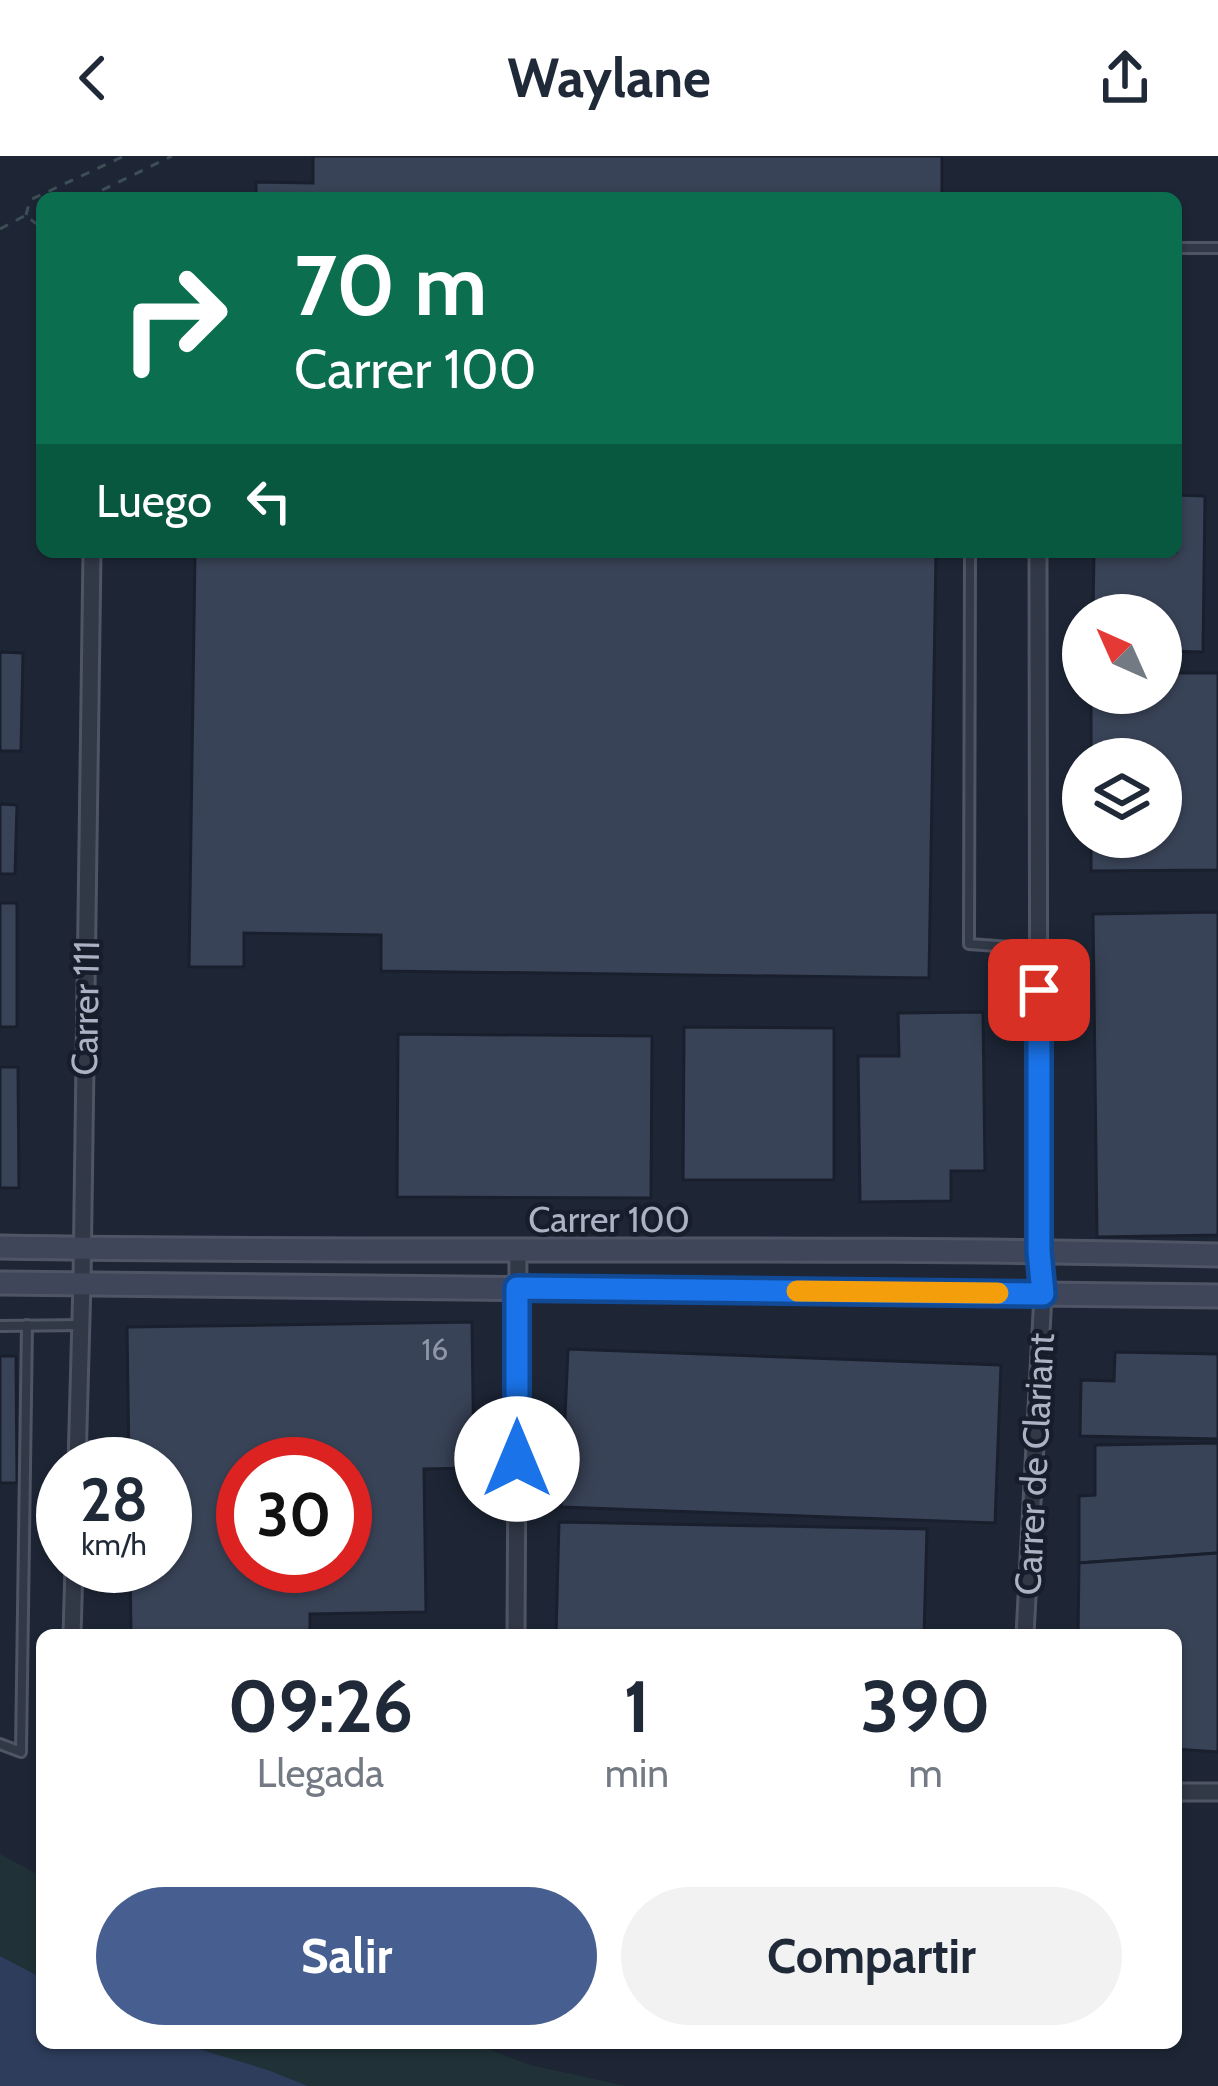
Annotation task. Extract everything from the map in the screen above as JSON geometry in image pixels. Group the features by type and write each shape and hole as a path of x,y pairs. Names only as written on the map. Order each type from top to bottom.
{"street":[{"name":"Carrer 111","path":"78,1437 92,558"},
{"name":"Carrer de Clariant","path":"1025,1629 1043,1294 1039,1251 1038,558"},
{"name":"Carrer 100","path":"0,1247 1039,1251 1218,1256"},
{"path":"516,1629 518,1252"},
{"name":"Carrer 100","path":"0,1282 1218,1296"},
{"path":"72,1629 73,1593"},
{"path":"1182,1792 1218,1792"}],"lane":[{"path":"1182,248 1218,248"},
{"path":"970,558 969,944 1039,949"},
{"path":"0,1325 81,1325"},
{"path":"0,1744 21,1752 27,1325"}],"path":[{"path":"47,192 124,156"},
{"path":"98,192 172,156"},
{"path":"0,229 26,215 30,200 36,197"},
{"path":"26,215 36,223"}],"shaded area":[{"path":"0,1854 36,1874 36,1975 0,1956"},
{"path":"199,2049 488,2049 530,2065 626,2086 308,2086"}],"water":[{"path":"0,1956 36,1975 36,2049 199,2049 308,2086 0,2086"}],"building":[{"path":"313,156 942,156 942,192 256,192 256,182 313,183"},
{"path":"1182,495 1205,496 1203,652 1182,652 1182,594 1093,594 1094,558 1182,558"},
{"path":"195,558 936,558 929,978 381,971 381,935 244,933 244,967 189,967"},
{"path":"0,652 23,653 21,751 0,751"},
{"path":"1182,673 1218,673 1218,870 1091,871 1091,858 1182,858 1182,738 1091,738 1091,714 1182,714"},
{"path":"0,804 17,805 15,874 0,874"},
{"path":"0,903 17,903 17,1027 0,1027"},
{"path":"1218,912 1218,1235 1097,1237 1093,914"},
{"path":"983,1012 985,1171 951,1171 951,1201 860,1202 858,1056 899,1056 898,1013"},
{"path":"684,1027 834,1028 834,1180 683,1180"},
{"path":"398,1034 652,1036 651,1198 397,1197"},
{"path":"0,1067 18,1067 19,1188 0,1188"},
{"path":"472,1322 474,1468 424,1469 426,1612 310,1614 310,1629 131,1629 130,1593 192,1593 192,1437 129,1437 127,1327"},
{"path":"568,1349 1001,1365 995,1523 561,1507"},
{"path":"1115,1352 1218,1354 1218,1439 1080,1436 1081,1380 1114,1381"},
{"path":"0,1356 16,1356 17,1483 0,1483"},
{"path":"1218,1443 1218,1553 1079,1563 1079,1496 1095,1495 1095,1445"},
{"path":"559,1522 927,1529 924,1629 556,1629"},
{"path":"1218,1553 1218,1752 1182,1749 1182,1629 1078,1629 1079,1563"}],"slow traffic":[{"path":"797,1291 998,1293"}],"route":[{"path":"517,1459 517,1288 1043,1294 1039,990"}]}
